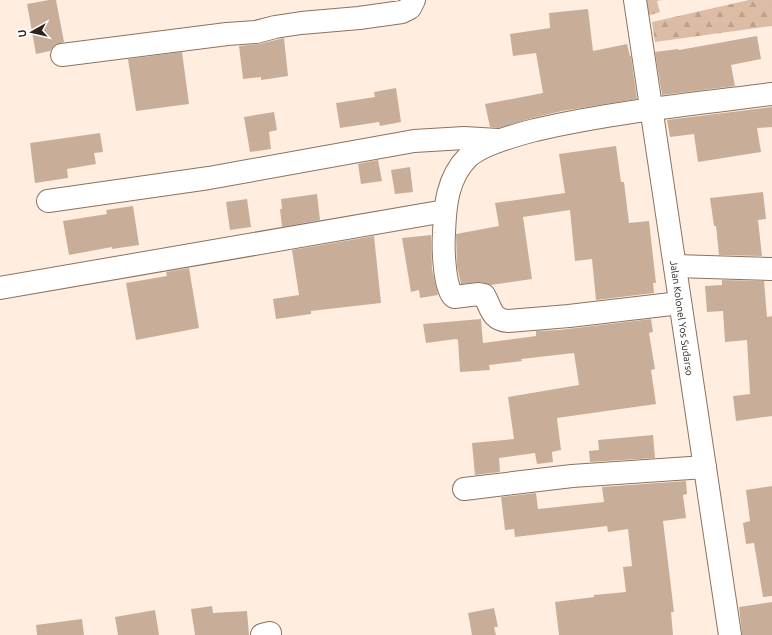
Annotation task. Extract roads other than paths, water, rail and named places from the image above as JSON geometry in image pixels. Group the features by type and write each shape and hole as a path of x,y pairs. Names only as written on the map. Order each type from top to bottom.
{"street":[{"path":"62,55 220,35 256,32 288,25 402,12 410,8 414,0"},
{"name":"Jalan Kolonel Yos Sudarso","path":"635,0 730,635"},
{"path":"680,303 569,316 508,321 499,319 493,314 484,295 479,294 454,297 450,292 443,247 446,201 453,176 468,157 500,140 567,122 772,94"},
{"path":"48,201 209,178 414,141 464,138 500,140"},
{"path":"0,288 445,211"},
{"path":"675,266 772,269"},
{"path":"464,489 572,476 705,467"}]}
